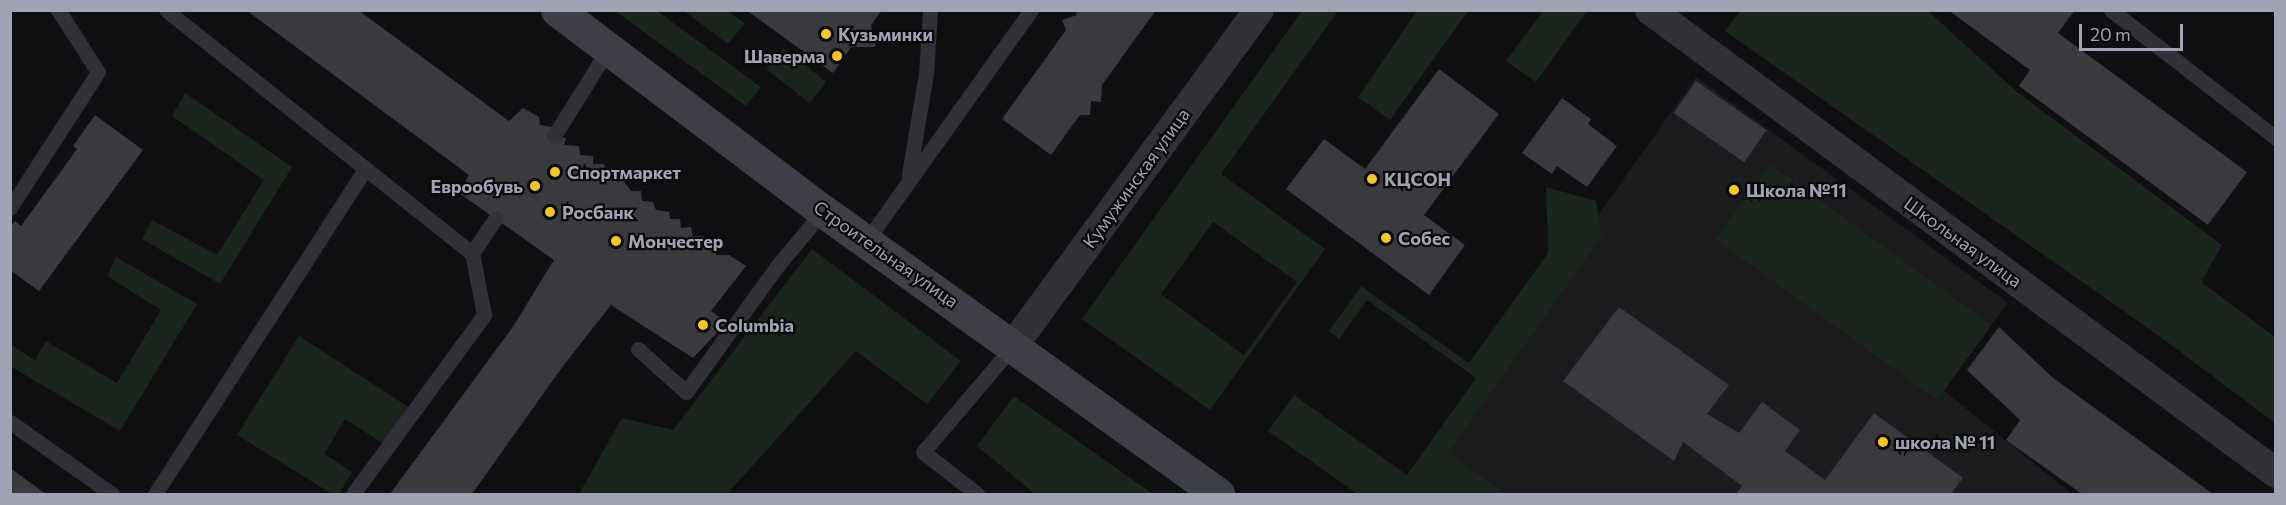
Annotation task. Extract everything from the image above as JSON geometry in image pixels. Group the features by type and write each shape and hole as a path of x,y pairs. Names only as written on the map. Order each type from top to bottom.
{"street":[{"name":"Строительная улица","path":"557,10 607,51 824,211 1013,346 1206,491"},
{"name":"Кумужинская улица","path":"1013,346 1259,10"},
{"name":"Школьная улица","path":"1650,10 2276,473"}],"lane":[{"path":"10,208 98,72 58,10"},
{"path":"166,10 364,171 472,253 484,315 353,495"},
{"path":"908,179 926,74 930,10"},
{"path":"867,240 908,179 1031,10"},
{"path":"2111,10 2276,138"},
{"path":"554,136 607,51"},
{"path":"155,495 364,171"},
{"path":"638,349 686,392 778,265 824,211"},
{"path":"472,253 496,219"},
{"path":"977,495 923,452 1013,346"},
{"path":"10,422 112,495"}],"shaded area":[{"path":"615,11 657,11 761,87 746,106"},
{"path":"684,11 727,11 745,23 728,44"},
{"path":"1302,11 1338,11 1221,174 1325,249 1210,410 1082,319","holes":["1213,222 1297,282 1244,355 1161,294"]},
{"path":"1417,11 1468,11 1390,120 1358,97"},
{"path":"1543,11 1587,11 1536,82 1506,61"},
{"path":"1740,11 1928,11 2017,92 2222,245 2201,282 2275,337 2275,423 2162,338 1725,31"},
{"path":"783,48 826,82 810,103 766,69"},
{"name":"Школа №11","path":"1696,77 2008,303 1943,390 2072,494 1401,494"},
{"path":"185,93 292,167 220,284 142,239 152,220 217,255 264,180 172,116"},
{"path":"1770,164 1992,325 1937,400 1715,239"},
{"path":"1546,187 1596,201 1602,236 1448,453 1507,494 1358,494 1268,431 1294,395 1407,475 1476,378 1367,300 1339,339 1329,331 1361,286 1469,363 1548,253"},
{"path":"812,249 961,361 927,404 856,351 727,494 579,494 622,418 673,430"},
{"path":"116,257 197,304 120,431 10,366 11,345 35,360 46,341 117,383 161,310 107,276"},
{"path":"299,336 416,412 393,450 345,419 324,454 352,472 339,494 332,494 237,435"},
{"path":"1014,396 1153,494 1035,494 977,446"}],"building":[{"path":"246,10 358,10 509,121 523,108 539,117 540,125 553,127 554,136 566,138 564,145 579,146 580,155 593,156 593,164 604,164 607,174 618,173 631,191 641,191 642,201 653,202 656,210 669,212 670,219 680,219 681,228 691,227 693,236 704,236 704,247 717,246 716,255 729,255 746,266 711,311 727,322 693,358 611,305 563,366 472,494 390,494 512,328 554,260 459,193 469,175"},
{"name":"Кузьминки","path":"746,10 882,10 871,25 876,47 851,47 833,73"},
{"path":"1075,10 1156,10 1102,85 1101,102 1091,101 1090,115 1080,115 1051,155 1002,119 1066,30 1062,20 1077,15"},
{"path":"1948,10 2075,10 2058,33 2247,172 2208,225 2019,86 2030,70"},
{"name":"КЦСОН","path":"1439,69 1499,114 1424,215 1465,245 1429,295 1286,189 1324,139 1365,169"},
{"path":"1696,81 1766,130 1744,162 1674,113"},
{"path":"1562,98 1591,119 1588,124 1617,146 1587,187 1557,166 1552,174 1522,153"},
{"path":"95,115 143,150 39,291 10,270 10,227 15,221 21,226 77,149 73,146"},
{"path":"1619,307 1729,385 1707,414 1739,433 1762,402 1800,430 1785,451 1825,480 1874,413 1963,478 1951,494 1736,494 1742,486 1683,442 1674,461 1563,381"},
{"path":"1999,327 2052,377 2213,494 2082,494 2006,440 2020,420 1967,370"},
{"path":"10,468 46,494 10,494"}],"place":[{"name":"Кузьминки","path":"826,34"},
{"name":"Шаверма","path":"837,56"},
{"name":"Спортмаркет","path":"555,172"},
{"name":"КЦСОН","path":"1372,179"},
{"name":"Еврообувь","path":"535,186"},
{"name":"Школа №11","path":"1734,190"},
{"name":"Росбанк","path":"550,212"},
{"name":"Собес","path":"1386,238"},
{"name":"Мончестер","path":"616,241"},
{"name":"Columbia","path":"703,325"},
{"name":"школа № 11","path":"1883,442"}]}
